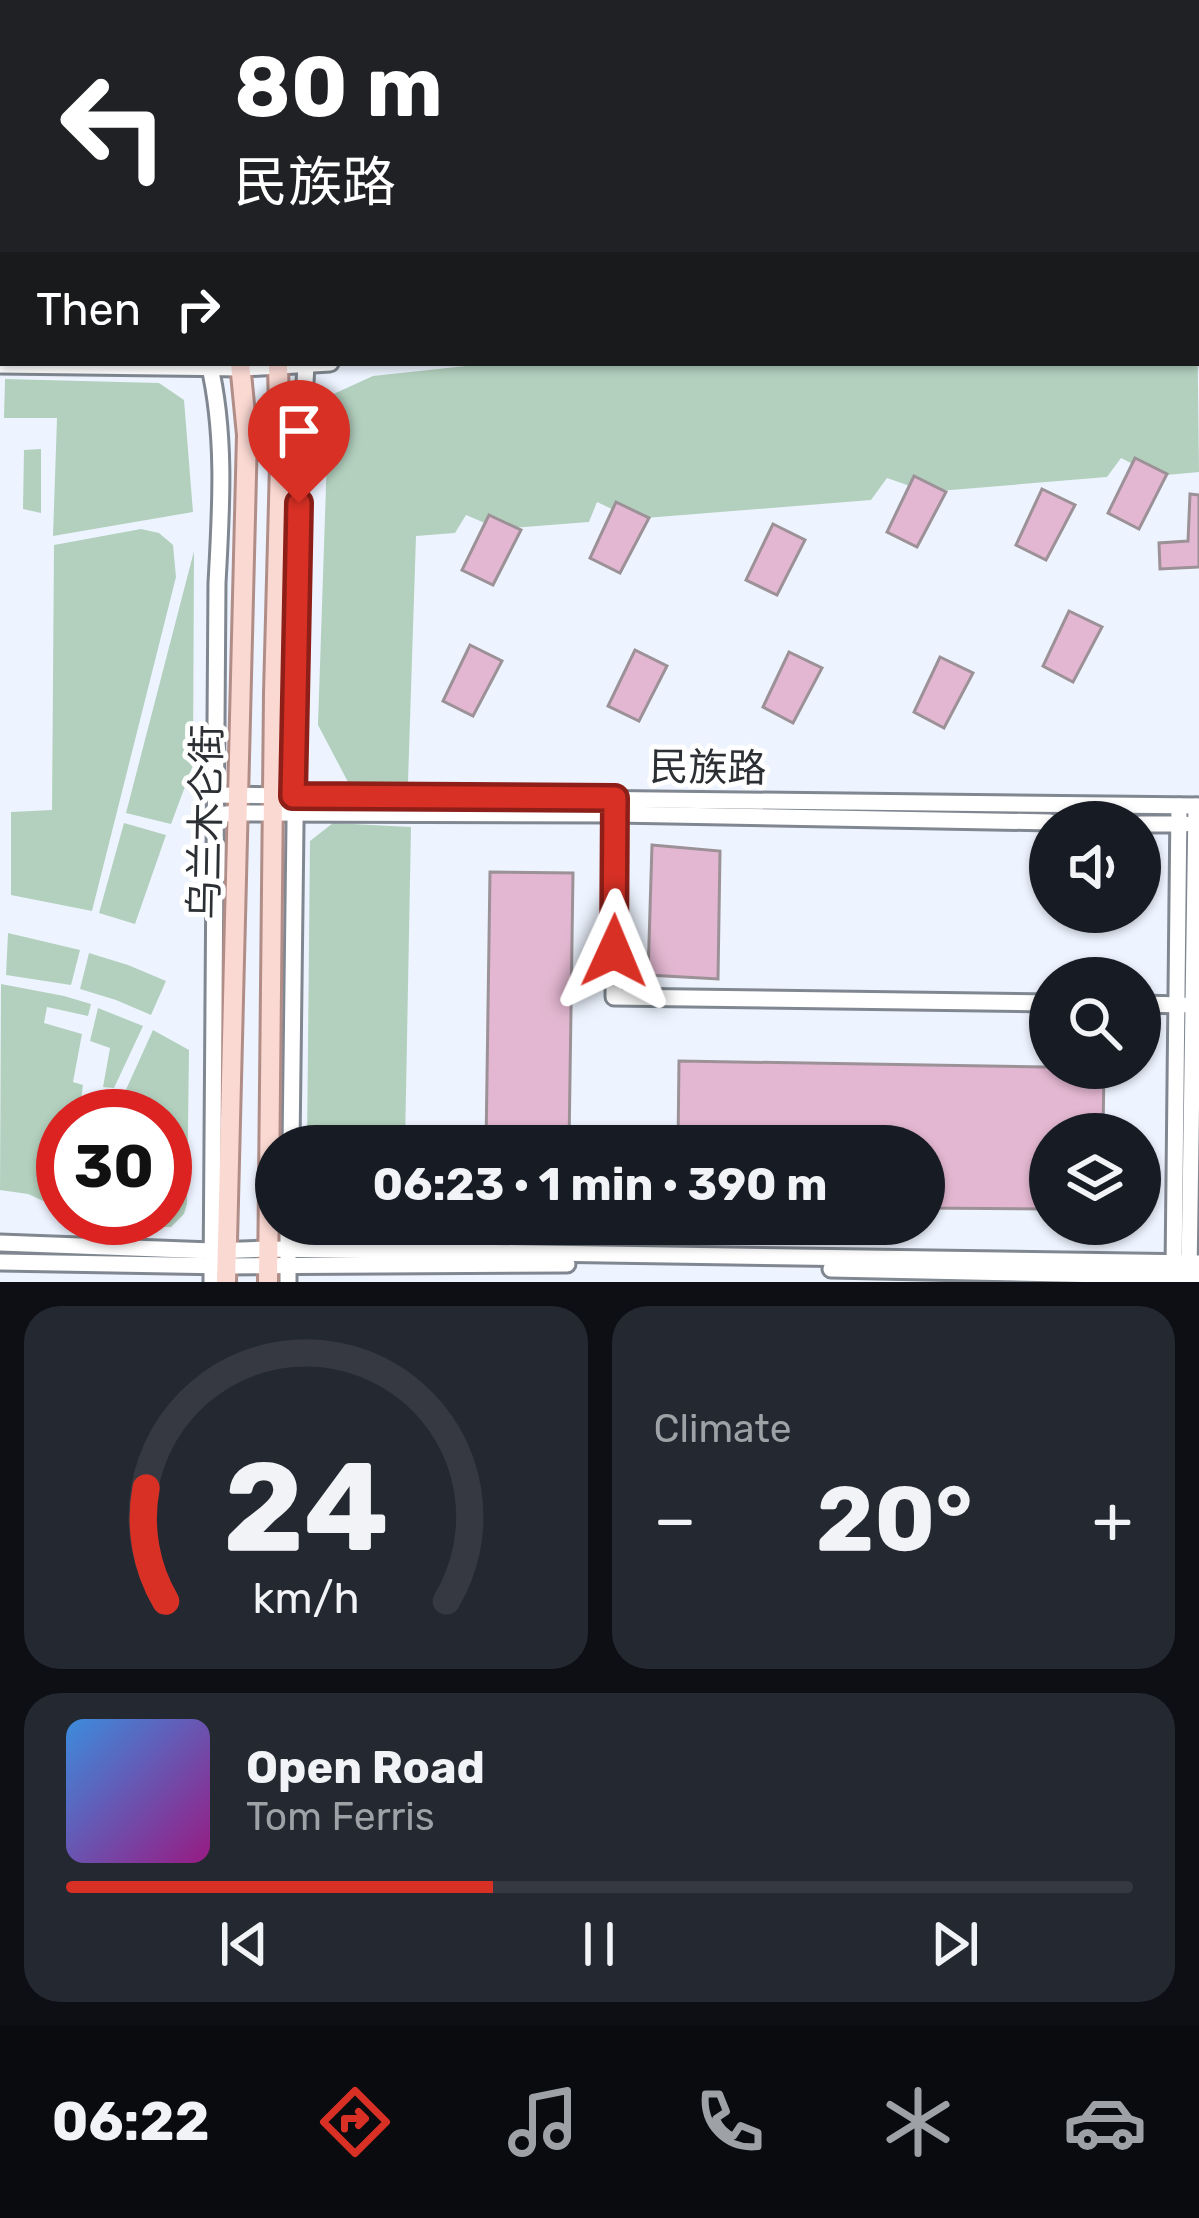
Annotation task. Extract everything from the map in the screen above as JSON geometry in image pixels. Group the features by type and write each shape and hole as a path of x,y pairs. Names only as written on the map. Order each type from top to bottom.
{"main road":[{"name":"乌兰木仑街","path":"219,1266 230,808 247,435 241,366"},
{"name":"乌兰木仑街","path":"278,1266 283,805 279,366"}],"street":[{"name":"民族路","path":"209,366 220,436 217,795 230,808 1191,806"},
{"path":"291,1125 283,805 307,366"},
{"path":"615,806 614,997 1029,1003"},
{"name":"民族路","path":"615,806 1029,821"},
{"path":"0,1262 1186,1273 1185,1005 1191,806"},
{"path":"1161,1004 1185,1005"},
{"path":"0,1243 219,1266"}],"green space":[{"path":"466,366 1198,366 1199,472 1156,476 1121,458 1107,477 927,492 887,478 871,500 633,519 597,502 589,522 499,529 466,515 455,533 416,536 408,782 348,782 318,725 329,396 373,376"},
{"path":"5,379 159,383 184,400 193,512 53,536 57,418 4,418"},
{"path":"41,449 41,513 23,509 24,450"},
{"path":"141,529 159,533 173,545 176,577 92,911 11,895 11,812 52,810 54,545"},
{"path":"194,551 193,765 171,824 126,813"},
{"path":"124,823 166,835 135,924 99,913"},
{"path":"333,823 411,827 405,1125 307,1125 310,841"},
{"path":"8,933 80,950 71,985 6,975"},
{"path":"89,953 166,981 151,1015 80,989"},
{"path":"1,984 91,1004 88,1016 47,1007 44,1023 82,1034 73,1082 82,1089 36,1089 36,1198 0,1190"},
{"path":"98,1008 143,1026 114,1088 103,1087 110,1048 90,1041"},
{"path":"153,1030 189,1050 188,1089 126,1089"}],"building":[{"path":"1135,458 1167,474 1139,529 1108,513"},
{"path":"914,476 946,492 917,547 887,532"},
{"path":"1042,489 1075,505 1046,560 1016,545"},
{"path":"1190,494 1199,495 1199,567 1160,569 1159,543 1188,541"},
{"path":"616,502 649,518 620,573 590,558"},
{"path":"489,515 521,530 493,585 462,570"},
{"path":"773,524 805,540 777,595 746,580"},
{"path":"1069,611 1102,627 1073,682 1043,666"},
{"path":"470,645 502,661 473,716 443,701"},
{"path":"635,650 667,666 639,721 608,706"},
{"path":"789,652 822,668 793,723 763,707"},
{"path":"940,657 973,673 944,728 914,712"},
{"path":"652,845 720,851 718,979 648,975"},
{"path":"490,872 573,873 569,1125 486,1125"},
{"path":"679,1061 1029,1067 1029,1089 1104,1089 1103,1113 1029,1113 1029,1209 945,1208 945,1125 678,1125"}],"route":[{"path":"299,503 293,796 615,798 614,951"}]}
